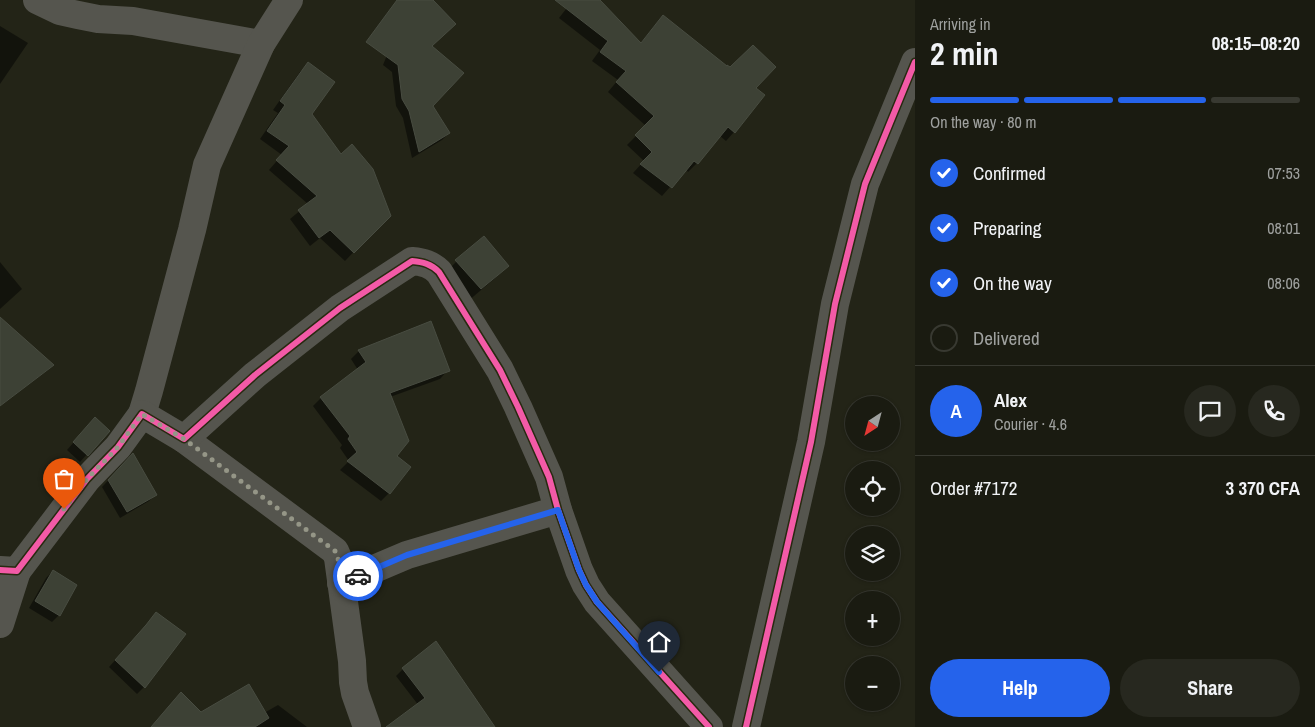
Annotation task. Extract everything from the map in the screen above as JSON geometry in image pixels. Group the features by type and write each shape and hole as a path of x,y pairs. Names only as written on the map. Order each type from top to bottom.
{"street":[{"path":"37,0 60,11 98,19 133,20 262,44"},
{"path":"0,624 9,570 88,478 118,447 142,414 190,238 207,165 262,44 289,0"},
{"path":"746,727 811,442 835,304 865,184 915,62"},
{"path":"184,439 255,375 340,308 412,261 421,261 432,266 440,272 500,370 518,407 548,477 579,570 586,585 597,602 709,727"},
{"path":"142,414 184,439 335,551 338,558 352,660 352,682 354,693 367,727"},
{"path":"341,583 407,555 558,510"}],"building":[{"path":"397,0 433,0 456,24 432,46 464,73 433,106 450,133 419,152 409,111 402,99 398,65 366,42"},
{"path":"555,0 600,0 641,43 663,15 727,66 730,67 753,45 776,67 756,88 765,95 735,133 728,127 698,164 694,161 672,188 640,164 652,152 635,135 654,116 616,82 626,71 600,52 608,41"},
{"path":"308,62 335,82 312,114 341,154 352,144 373,169 391,216 354,253 330,230 319,238 298,210 317,196 276,160 289,146 267,131 285,105 280,101"},
{"path":"484,236 509,266 481,289 455,260"},
{"path":"0,317 54,365 0,406"},
{"path":"431,321 450,371 390,393 409,441 397,456 411,467 390,494 347,461 357,452 348,439 350,436 320,397 366,362 358,350"},
{"path":"95,417 110,431 88,456 73,442"},
{"path":"133,453 157,495 127,512 108,480"},
{"path":"53,570 77,585 60,616 35,601"},
{"path":"156,612 186,634 145,688 115,660"},
{"path":"436,641 495,727 386,727 425,698 402,668"},
{"path":"249,684 269,718 255,727 151,727 181,692 201,712"}],"cycle path":[{"path":"746,727 811,442 835,304 865,184 915,62"},
{"path":"0,570 17,571 87,479 118,447 142,414 184,439 255,375 340,308 412,261 420,262 430,265 439,272 500,370 549,477 558,510 586,585 597,602 709,727"}],"way so far":[{"path":"64,509 88,478 118,447 142,414 184,439 335,551 338,558 341,583 358,576"}],"route":[{"path":"358,576 407,555 558,510 586,585 597,602 659,672"}]}
